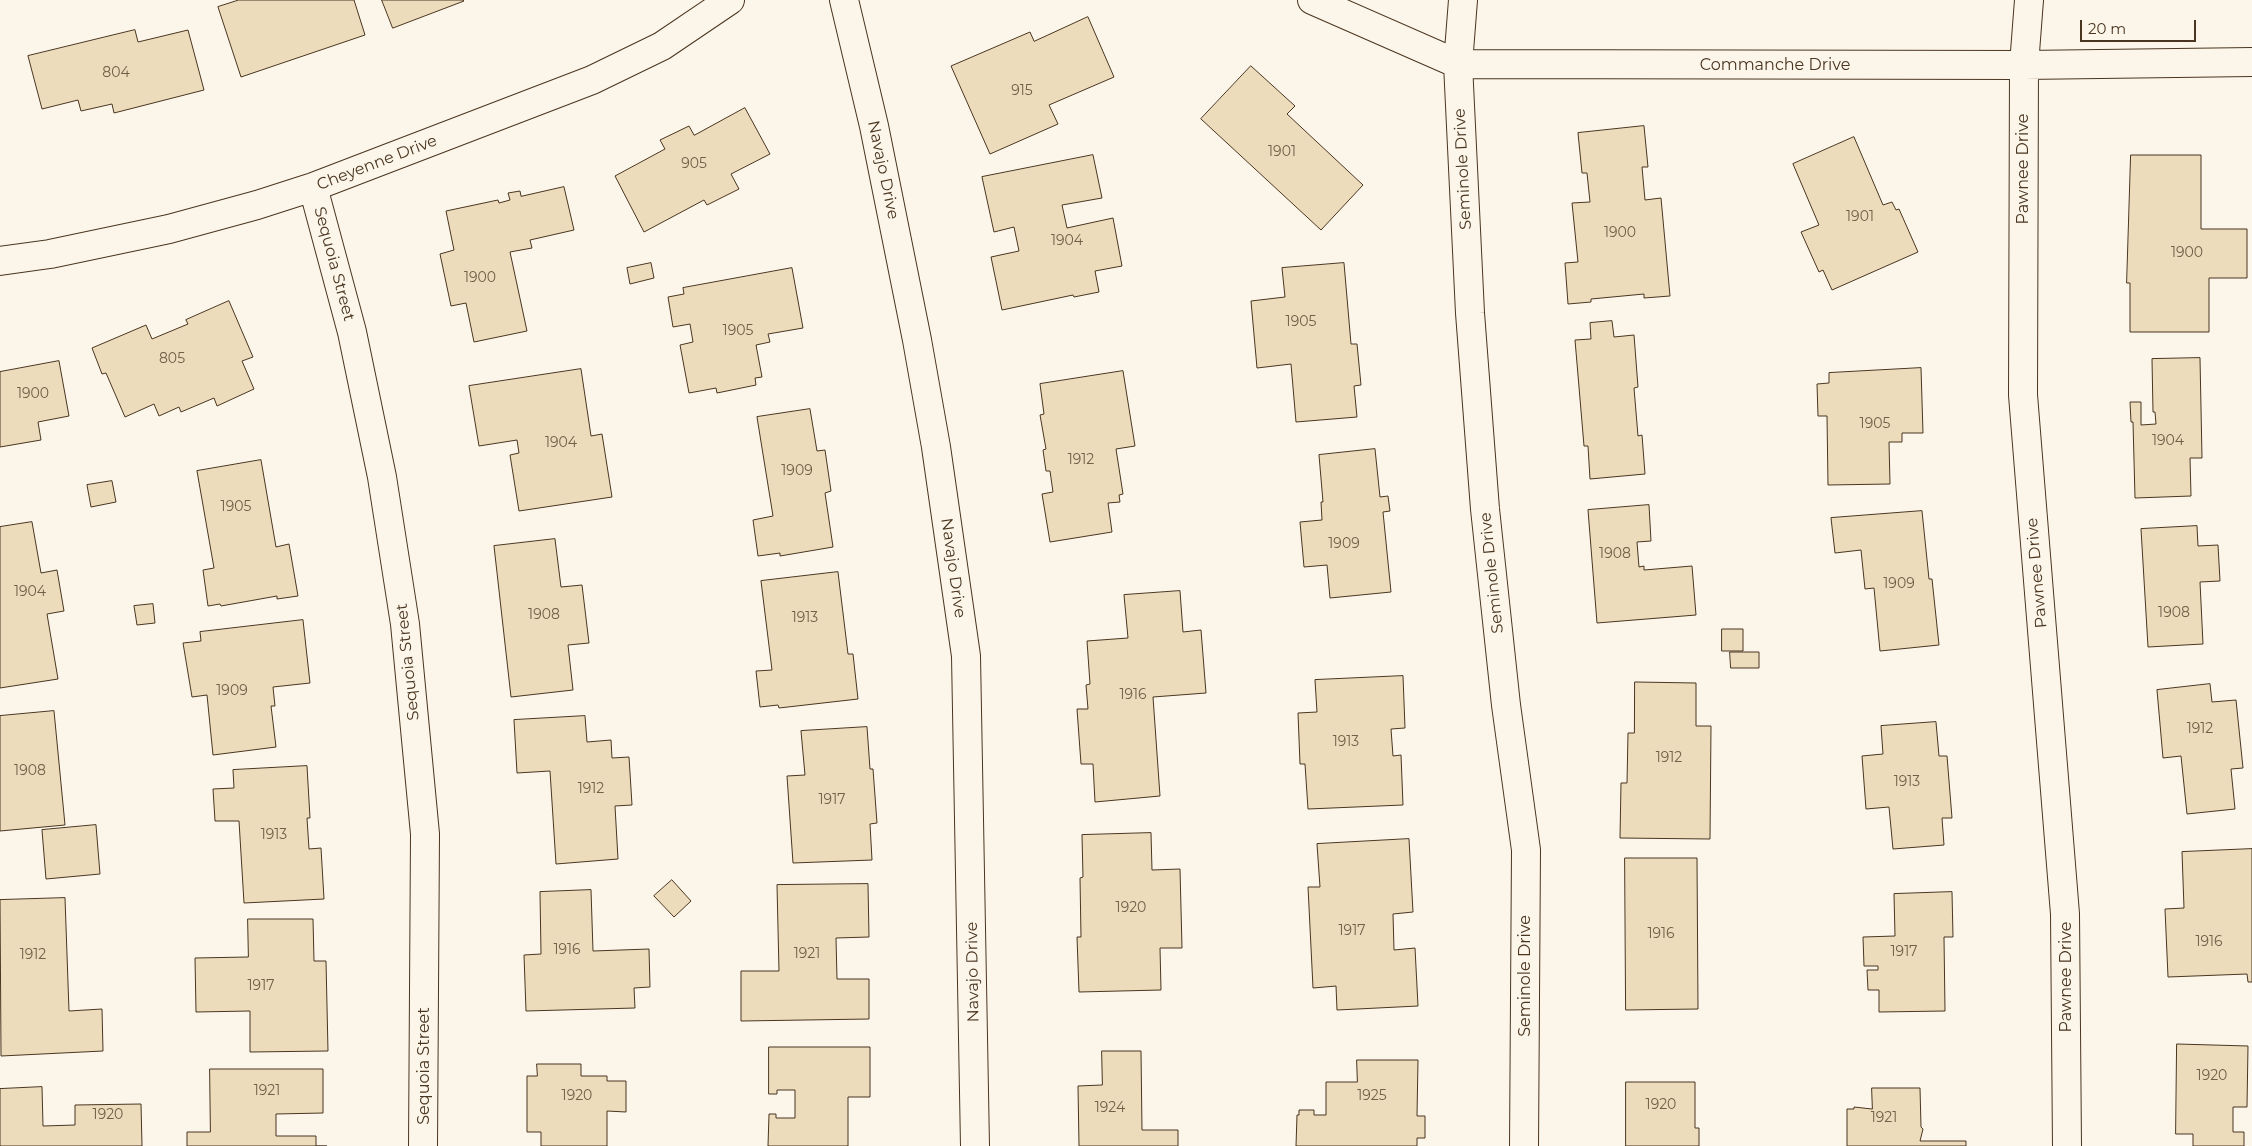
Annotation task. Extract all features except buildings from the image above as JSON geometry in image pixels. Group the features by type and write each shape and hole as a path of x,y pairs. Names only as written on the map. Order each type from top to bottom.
{"street":[{"name":"Cheyenne Drive","path":"0,261 50,254 169,229 257,205 313,187 592,80 662,46 730,0"},
{"name":"Navajo Drive","path":"844,0 874,126 917,340 936,448 966,656 975,1146"},
{"name":"Commanche Drive","path":"1312,0 1458,64 2024,65 2252,62"},
{"name":"Seminole Drive","path":"1464,0 1458,64 1470,313 1485,509 1506,705 1526,850 1524,1146"},
{"name":"Pawnee Drive","path":"2029,0 2024,65 2023,395 2066,914 2067,1146"},
{"name":"Sequoia Street","path":"313,187 352,332 382,477 405,624 425,834 423,1146"}]}
